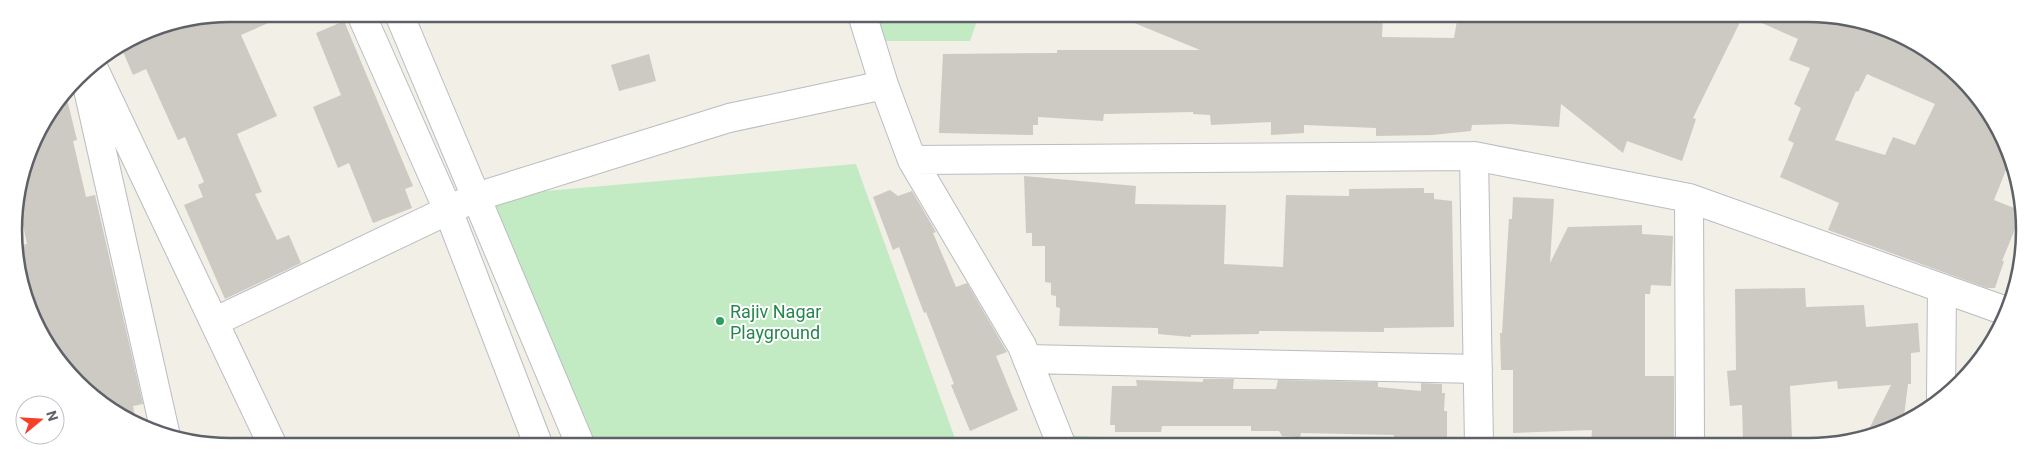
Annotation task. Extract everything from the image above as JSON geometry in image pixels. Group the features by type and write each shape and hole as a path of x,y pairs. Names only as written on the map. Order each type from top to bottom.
{"street":[{"path":"365,22 448,210 536,438"},
{"path":"402,22 577,438"},
{"path":"864,22 884,86 912,160 1022,346 1060,438"},
{"path":"95,72 269,438"},
{"path":"86,80 164,426"},
{"path":"214,322 476,197 729,118 884,86"},
{"path":"912,160 1474,156 1689,198 2000,309"},
{"path":"1474,156 1479,438"},
{"path":"1689,198 1690,438"},
{"path":"1941,389 1942,288"},
{"path":"1027,359 1478,369"}],"green space":[{"path":"877,22 977,22 970,41 882,41"},
{"name":"Rajiv Nagar Playground","path":"856,164 955,438 577,438 476,197"},
{"path":"1058,435 1125,438 1059,438"}],"building":[{"path":"271,22 241,35 277,116 237,134 262,192 255,194 277,240 289,235 301,263 225,299 184,205 203,197 198,185 204,182 185,137 178,140 146,69 133,75 123,52 151,38 203,24"},
{"path":"344,22 413,186 405,189 412,208 373,223 349,163 338,168 313,107 341,95 316,33"},
{"path":"1132,22 1383,22 1382,37 1454,38 1457,22 1740,22 1693,118 1696,119 1682,161 1627,141 1623,153 1561,104 1559,127 1510,124 1472,125 1471,131 1432,135 1376,136 1376,128 1304,125 1304,133 1271,135 1271,122 1211,125 1210,115 1193,114 1193,112 1104,114 1103,121 1038,117 1038,125 1033,125 1033,135 939,133 943,54 1057,53 1057,50 1200,50"},
{"path":"1760,22 1835,24 1875,34 1912,50 1955,83 1988,126 2004,163 2006,170 1994,200 2014,208 2016,227 2002,261 2004,261 1995,288 1987,288 1828,230 1839,203 1780,177 1794,143 1788,140 1801,108 1794,104 1810,68 1789,60 1798,39","holes":["1867,74 1935,104 1915,145 1893,137 1885,155 1835,140 1856,91 1858,92"]},
{"path":"649,54 656,81 619,91 611,65"},
{"path":"67,101 77,140 73,141 86,197 95,195 143,404 133,406 135,414 115,403 83,377 50,334 38,309 26,270 23,245 27,244 22,223 26,190 44,138"},
{"path":"1024,176 1136,186 1135,204 1226,205 1224,264 1283,267 1286,195 1349,196 1349,189 1424,188 1424,193 1434,193 1434,199 1452,201 1454,327 1384,328 1384,332 1259,331 1259,334 1191,335 1191,337 1158,334 1158,328 1059,326 1060,308 1056,307 1056,296 1051,295 1051,283 1045,282 1045,246 1032,246 1032,233 1026,233"},
{"path":"890,190 898,196 912,191 936,232 933,233 956,287 967,283 1007,352 996,356 1018,410 970,431 951,385 954,384 926,312 924,313 899,247 893,250 873,197"},
{"path":"1513,197 1554,199 1550,263 1568,227 1642,225 1642,234 1673,236 1671,286 1651,285 1650,294 1645,294 1645,376 1674,376 1674,438 1591,438 1592,430 1513,433 1513,370 1501,370 1500,333 1502,333 1509,219 1512,219"},
{"path":"1805,288 1806,307 1864,305 1866,327 1918,323 1920,352 1911,353 1911,384 1908,384 1904,414 1870,428 1891,385 1838,389 1837,381 1790,386 1792,438 1743,438 1742,405 1730,406 1727,371 1736,370 1735,289"},
{"path":"1203,379 1234,379 1233,389 1276,389 1278,380 1378,382 1378,387 1421,391 1421,383 1442,384 1442,393 1445,393 1444,411 1447,411 1447,438 1394,438 1394,435 1301,433 1300,437 1282,436 1279,431 1251,431 1251,426 1162,426 1161,432 1115,432 1115,425 1110,425 1112,386 1137,386 1136,380 1203,382"}],"place":[{"name":"Rajiv Nagar Playground","path":"720,321"}]}
